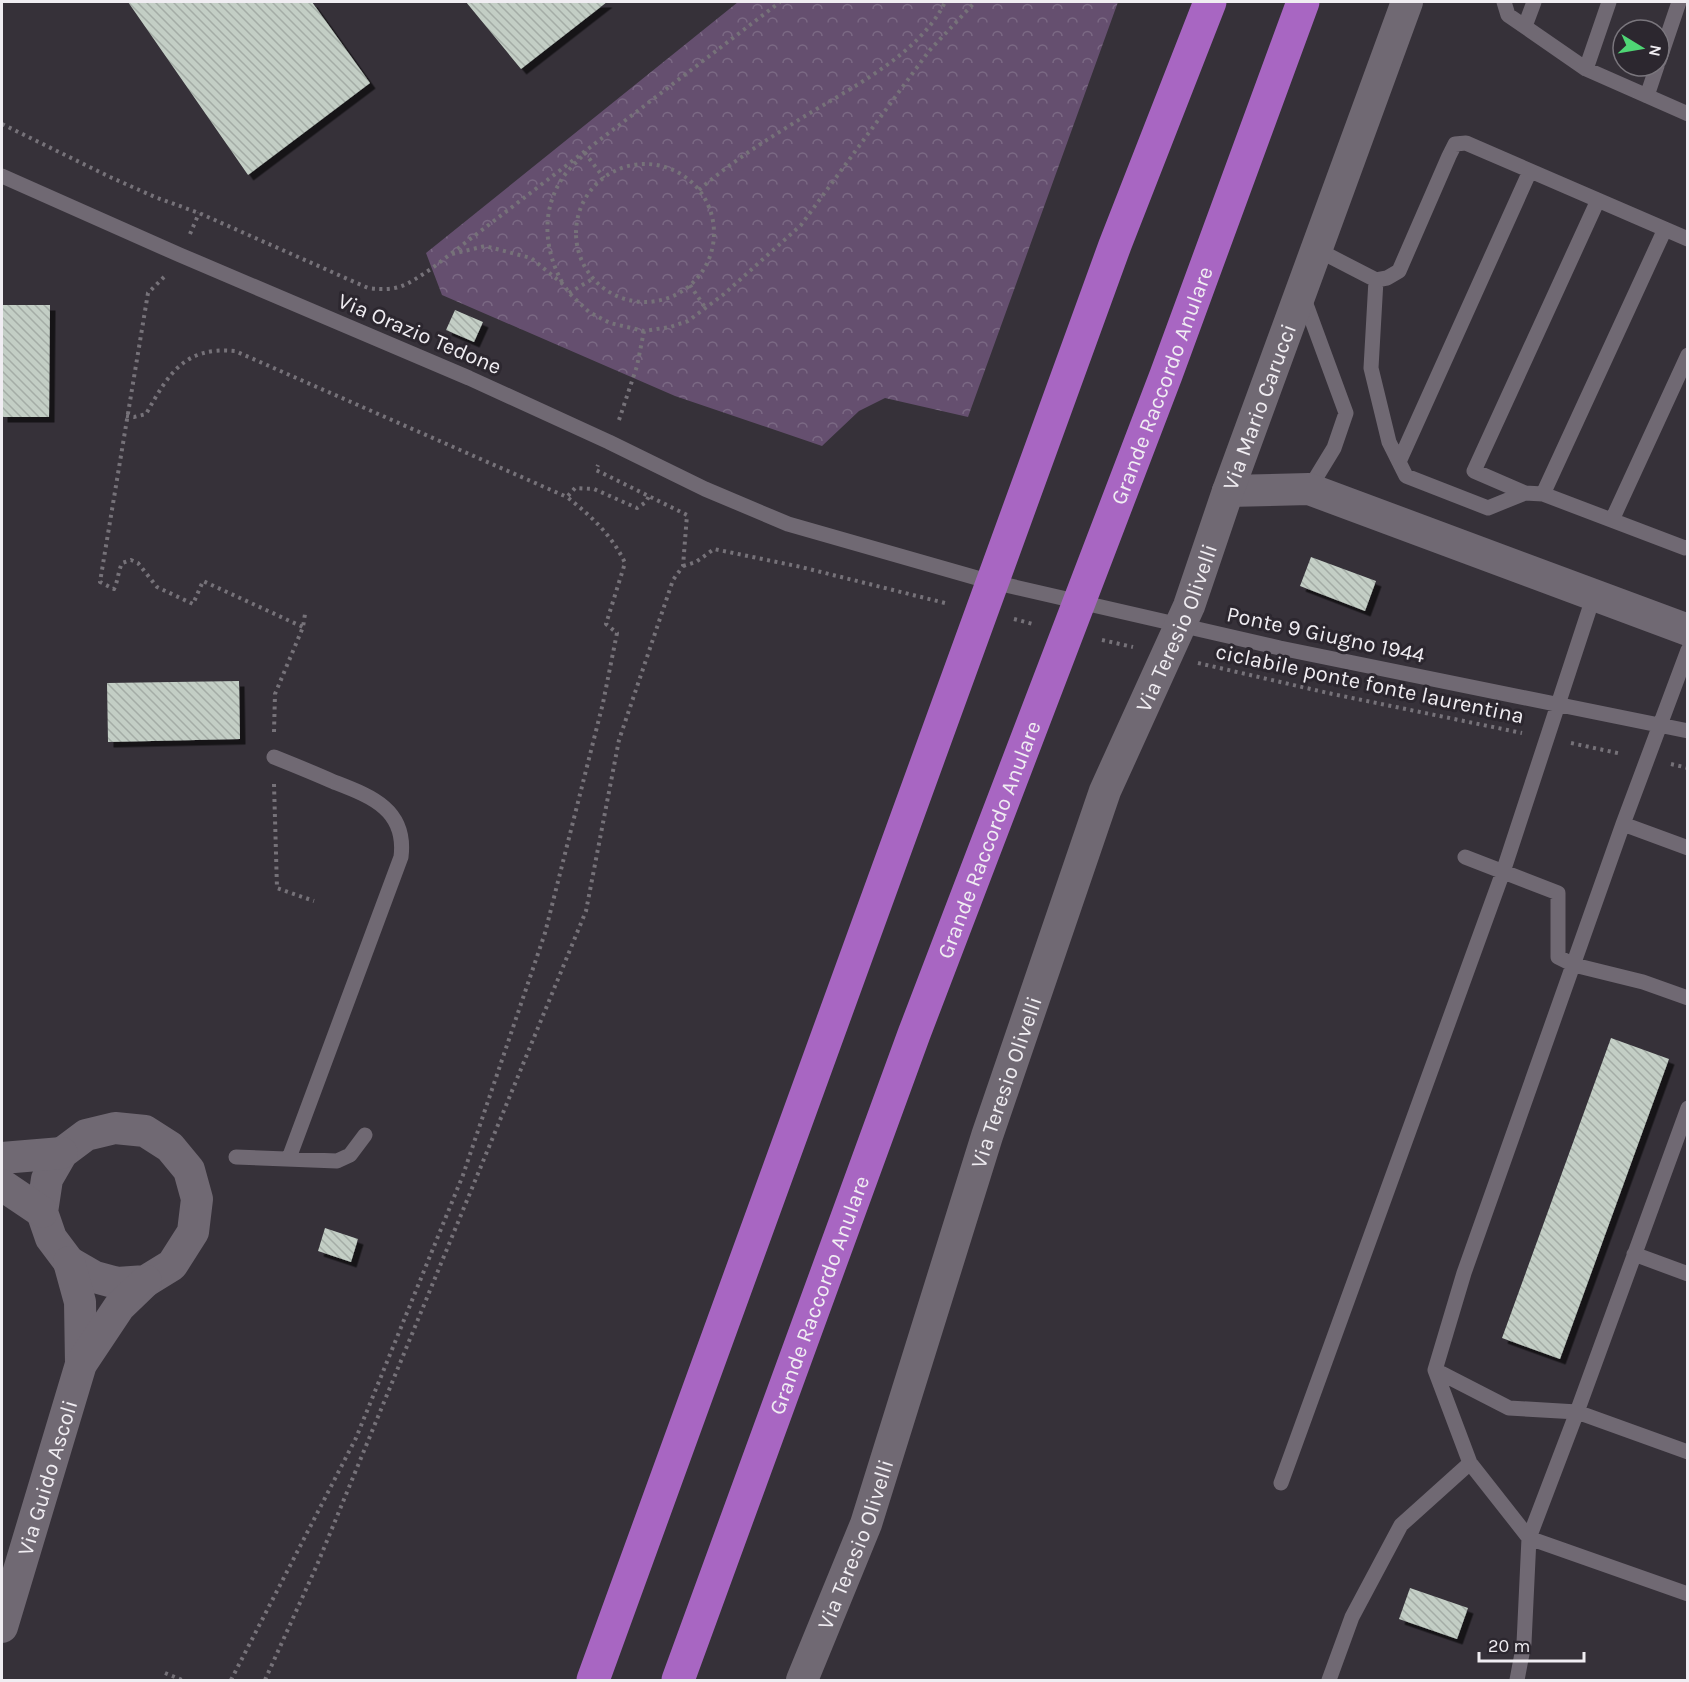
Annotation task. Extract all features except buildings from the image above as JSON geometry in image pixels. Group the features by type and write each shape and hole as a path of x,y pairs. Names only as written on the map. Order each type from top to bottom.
{"highway":[{"path":"593,1680 1115,245 1210,2"},
{"name":"Grande Raccordo Anulare","path":"678,1680 914,1034 1166,375 1303,2"}],"street":[{"name":"Via Mario Carucci","path":"1407,2 1228,491 1309,489 1688,630"},
{"name":"Via Teresio Olivelli","path":"802,1680 866,1524 987,1136 1105,791 1189,606 1228,491"},
{"path":"115,1128 145,1131 171,1147 189,1170 196,1199 193,1232 172,1265 146,1281 117,1283 95,1277 69,1262 51,1238 42,1212 48,1179 62,1153 86,1135 115,1128"},
{"path":"2,1158 62,1153"},
{"path":"2,1185 42,1212"},
{"name":"Via Guido Ascoli","path":"69,1262 80,1302 81,1364"},
{"name":"Via Guido Ascoli","path":"2,1627 81,1364 119,1307 146,1281"}],"lane":[{"path":"1504,2 1508,15 1586,69 1688,114"},
{"path":"1525,26 1534,2"},
{"path":"1586,69 1609,2"},
{"path":"1671,26 1679,2"},
{"path":"1647,96 1653,78"},
{"path":"1316,249 1376,280 1387,278 1399,271 1455,144 1466,143 1688,239"},
{"path":"1399,462 1530,171"},
{"name":"Via Orazio Tedone","path":"2,176 469,378 733,502 819,534"},
{"path":"1598,200 1474,471 1525,493 1543,494 1685,548 1688,547"},
{"path":"1543,494 1665,229"},
{"path":"1376,280 1371,368 1389,442 1406,476 1488,508 1525,493"},
{"path":"1301,292 1346,413 1334,448 1309,489"},
{"path":"1612,520 1688,355"},
{"name":"Ponte 9 Giugno 1944","path":"819,534 984,580 1280,648 1688,731"},
{"path":"1281,1483 1503,872 1594,595"},
{"path":"1688,650 1623,824 1464,1273 1435,1370 1470,1463 1529,1538 1688,1594"},
{"path":"274,750 373,798 389,811 398,828 402,848 401,856 289,1158"},
{"path":"1623,824 1688,848"},
{"path":"1465,857 1558,893 1558,957 1574,965 1643,982 1688,998"},
{"path":"1517,1680 1524,1643 1529,1538 1688,1108"},
{"path":"236,1157 337,1161 350,1155 365,1136"},
{"path":"1634,1254 1688,1274"},
{"path":"1435,1370 1509,1408 1577,1412 1688,1452"},
{"path":"1329,1680 1352,1617 1401,1525 1470,1463"}],"path":[{"path":"2,123 154,197 199,213 368,288 385,290 403,287 432,269 780,2"},
{"path":"699,190 724,168 756,146 898,58 921,34 945,2"},
{"path":"585,153 560,182 549,212 549,249 553,265 568,293 589,312 610,323 644,331 670,327 688,321 706,309 801,225 929,51 975,2"},
{"path":"585,153 604,178"},
{"path":"653,163 675,170 694,183 707,201 714,223 713,246 706,268 690,285 671,297 648,302 626,299 605,289 589,273 579,252 576,229 581,207 592,188 604,178 610,173 631,165 653,163"},
{"path":"189,236 199,213"},
{"path":"449,255 485,246 531,258 564,285"},
{"path":"170,274 161,278 148,293 100,582 114,589 122,563 131,560 138,563 157,587 193,604 203,581 303,627"},
{"path":"568,293 594,278"},
{"path":"690,285 706,309"},
{"path":"618,424 637,366 644,331"},
{"path":"126,416 146,414 165,380 181,364 201,354 221,350 235,351 567,497 593,518 618,547 625,563 606,624 617,633 603,703 545,933 463,1175 356,1438 231,1680"},
{"path":"265,1680 316,1565 586,911 619,740 673,580 683,566 687,515 596,470 599,463"},
{"path":"567,497 575,488 594,489 637,508 646,502 649,496"},
{"path":"683,566 696,562 714,549 801,567 956,606"},
{"path":"274,750 275,693 303,627 305,614"},
{"path":"1003,616 1037,625"},
{"path":"1096,638 1142,649"},
{"name":"ciclabile ponte fonte laurentina","path":"1189,660 1328,693 1525,734"},
{"path":"1560,741 1630,756"},
{"path":"1664,763 1688,768"},
{"path":"273,777 277,888 314,901"},
{"path":"165,1673 182,1680"}],"green space":[{"path":"738,2 1118,2 968,417 885,398 859,411 822,446 675,396 442,295 426,253"}]}
